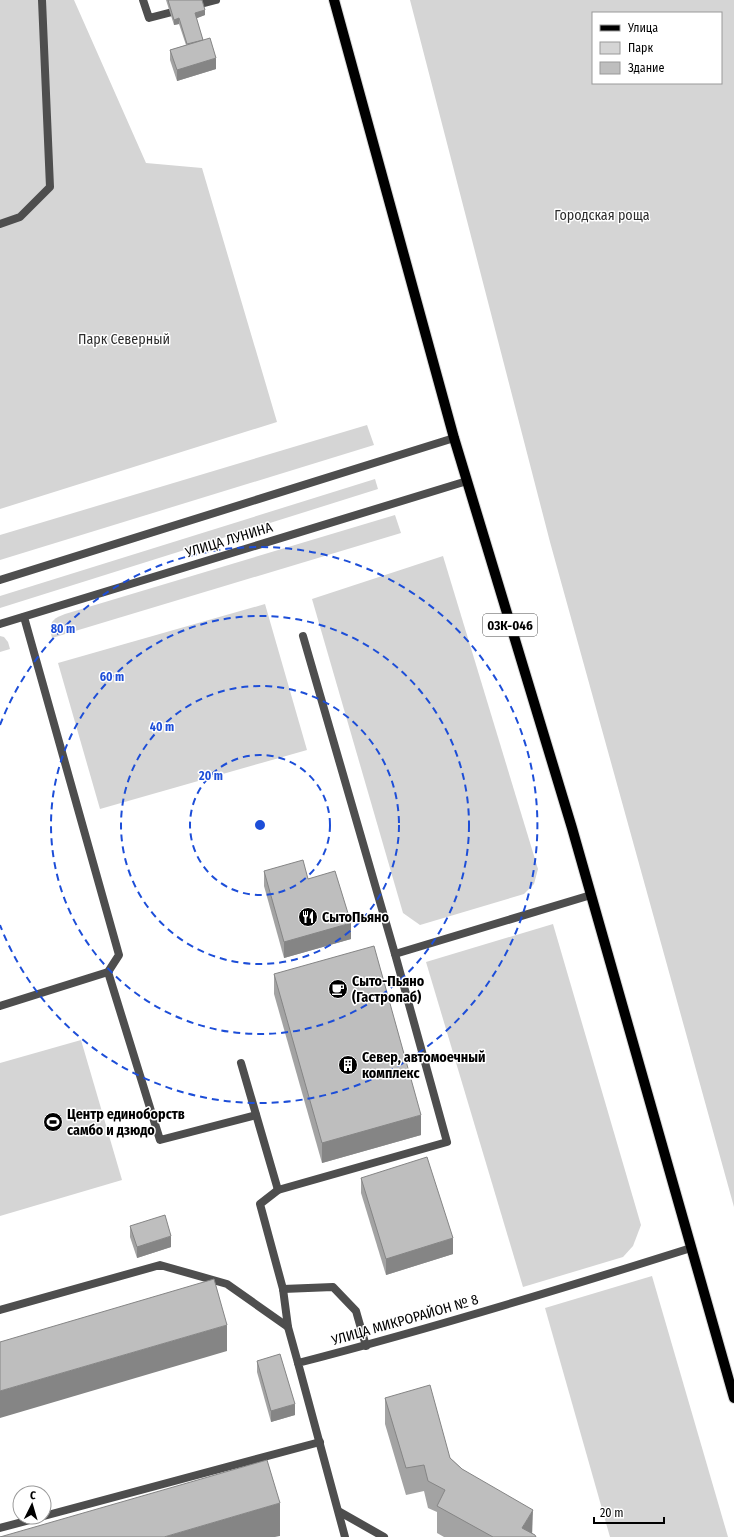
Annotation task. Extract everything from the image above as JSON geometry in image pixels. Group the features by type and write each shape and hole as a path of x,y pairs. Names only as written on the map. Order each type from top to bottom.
{"main road":[{"name":"03К-046","path":"334,0 454,438 591,895 734,1398"}],"street":[{"path":"0,224 20,217 50,187 42,0"},
{"path":"143,0 149,18 216,0"},
{"path":"0,580 454,438"},
{"name":"УЛИЦА ЛУНИНА","path":"0,624 467,481"},
{"path":"0,1006 108,972 119,955 24,617"},
{"path":"303,636 395,954 447,1142 278,1190 260,1204 283,1289 288,1327 346,1537"},
{"path":"395,954 591,895"},
{"path":"108,972 160,1140 256,1115"},
{"path":"241,1063 278,1190"},
{"name":"УЛИЦА МИКРОРАЙОН № 8","path":"298,1363 366,1346 530,1298 691,1248"},
{"path":"0,1310 160,1265 227,1284 288,1327"},
{"path":"283,1289 333,1287 356,1311 366,1346"},
{"path":"52,1514 320,1442"},
{"path":"340,1512 384,1537"},
{"path":"0,1528 12,1525"}],"green space":[{"name":"Парк Северный","path":"0,0 74,0 146,163 202,168 277,422 0,509"},
{"name":"Городская роща","path":"410,0 734,0 734,1207 550,542"},
{"path":"367,425 374,445 0,560 0,535"},
{"path":"375,479 378,489 0,608 0,596"},
{"path":"395,515 401,533 52,638 50,629 52,623 56,618 65,614"},
{"path":"443,556 538,869 534,884 524,894 420,925 403,913 312,599"},
{"path":"265,604 307,750 100,809 58,663"},
{"path":"0,636 4,637 8,642 10,649 0,652"},
{"path":"553,924 641,1225 633,1246 623,1257 523,1287 426,962"},
{"name":"Центр единоборств самбо и дзюдо","path":"81,1040 122,1180 0,1216 0,1063"},
{"path":"652,1276 728,1537 610,1537 545,1308"}],"building":[{"path":"168,0 202,0 205,10 195,13 203,40 187,44 179,18 174,20"},
{"path":"210,38 216,58 177,70 170,50"},
{"name":"СытоПьяно","path":"303,860 308,879 335,871 351,923 284,942 264,871"},
{"name":"Север, автомоечный комплекс","path":"374,946 421,1115 322,1143 274,974"},
{"path":"427,1157 453,1238 386,1259 361,1178"},
{"path":"165,1215 171,1236 137,1247 130,1226"},
{"path":"214,1279 227,1325 0,1391 0,1342"},
{"path":"280,1354 295,1404 271,1411 257,1361"},
{"path":"430,1385 450,1458 462,1469 533,1510 522,1528 536,1537 493,1537 437,1506 445,1490 428,1481 424,1465 406,1468 385,1398"},
{"path":"267,1460 280,1503 164,1537 0,1537 42,1525 52,1525 52,1522"}],"place":[{"name":"СытоПьяно","path":"308,917"},
{"name":"Сыто-Пьяно (Гастропаб)","path":"338,989"},
{"name":"Север, автомоечный комплекс","path":"348,1065"},
{"name":"Центр единоборств самбо и дзюдо","path":"53,1122"}]}
